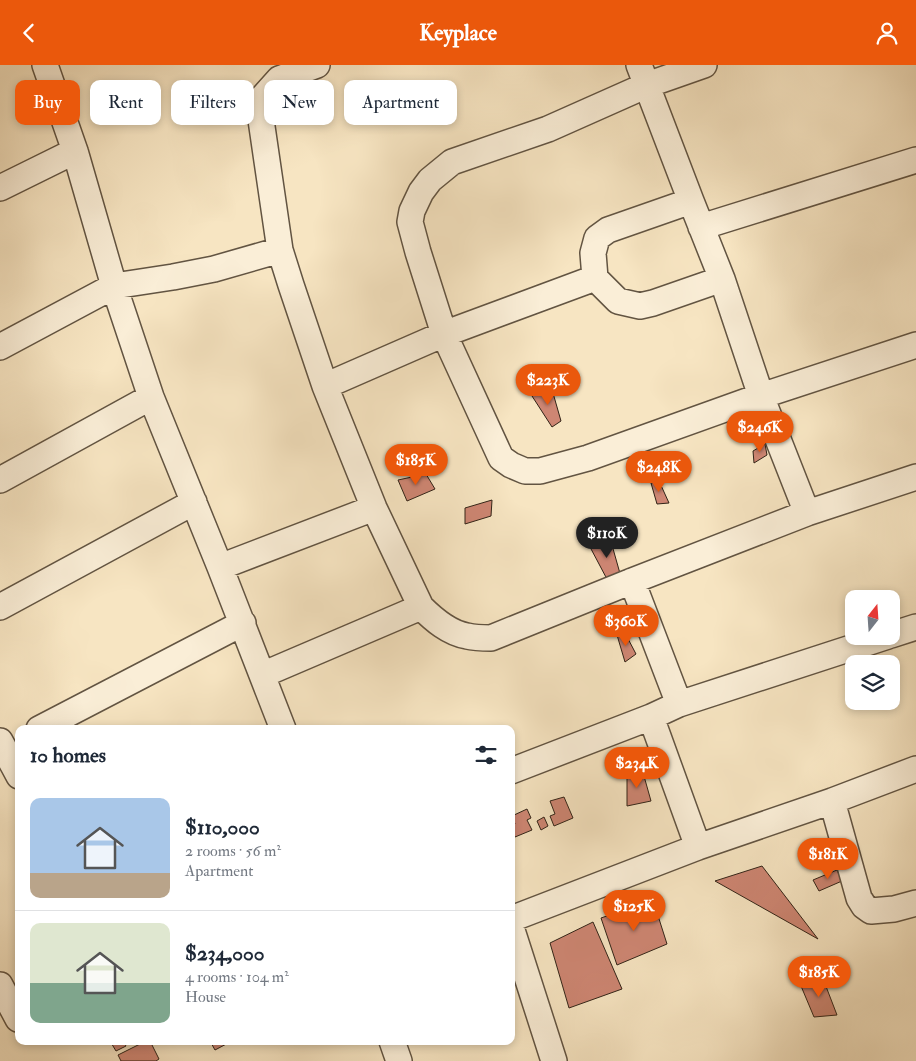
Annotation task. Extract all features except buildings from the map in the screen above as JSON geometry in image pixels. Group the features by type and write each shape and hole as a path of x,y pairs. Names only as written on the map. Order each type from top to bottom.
{"street":[{"path":"45,65 75,151 114,286 151,397 243,623 281,725"},
{"path":"317,65 279,79 262,98 260,113 280,250 325,386 374,508 422,607 433,619 446,628 466,636 491,638 807,513 916,477"},
{"path":"704,65 643,75 548,129 452,162 430,180 421,191 412,211 410,222 418,252 444,334 501,458 525,471 540,471 588,458 761,396 916,345"},
{"path":"643,75 722,279 761,396 807,513"},
{"path":"0,188 75,151"},
{"path":"702,227 916,160"},
{"path":"691,201 608,230 596,238 593,253 595,278 618,301 640,307 722,279"},
{"path":"0,347 114,286 214,269 280,250"},
{"path":"325,386 444,334 595,278"},
{"path":"0,480 151,397"},
{"path":"0,607 194,503"},
{"path":"220,567 374,508"},
{"path":"632,581 679,704"},
{"path":"262,675 422,607"},
{"path":"47,725 243,623"},
{"path":"900,633 916,627"},
{"path":"515,769 651,717 679,704 862,645"},
{"path":"651,717 698,847"},
{"path":"6,744 15,766"},
{"path":"515,917 698,847 832,801 916,769"},
{"path":"832,801 859,898 864,906 871,911 894,909 916,903"},
{"path":"515,939 554,1061"},
{"path":"0,985 15,1012"},
{"path":"0,1028 15,1020"},
{"path":"393,1045 399,1061"}]}
